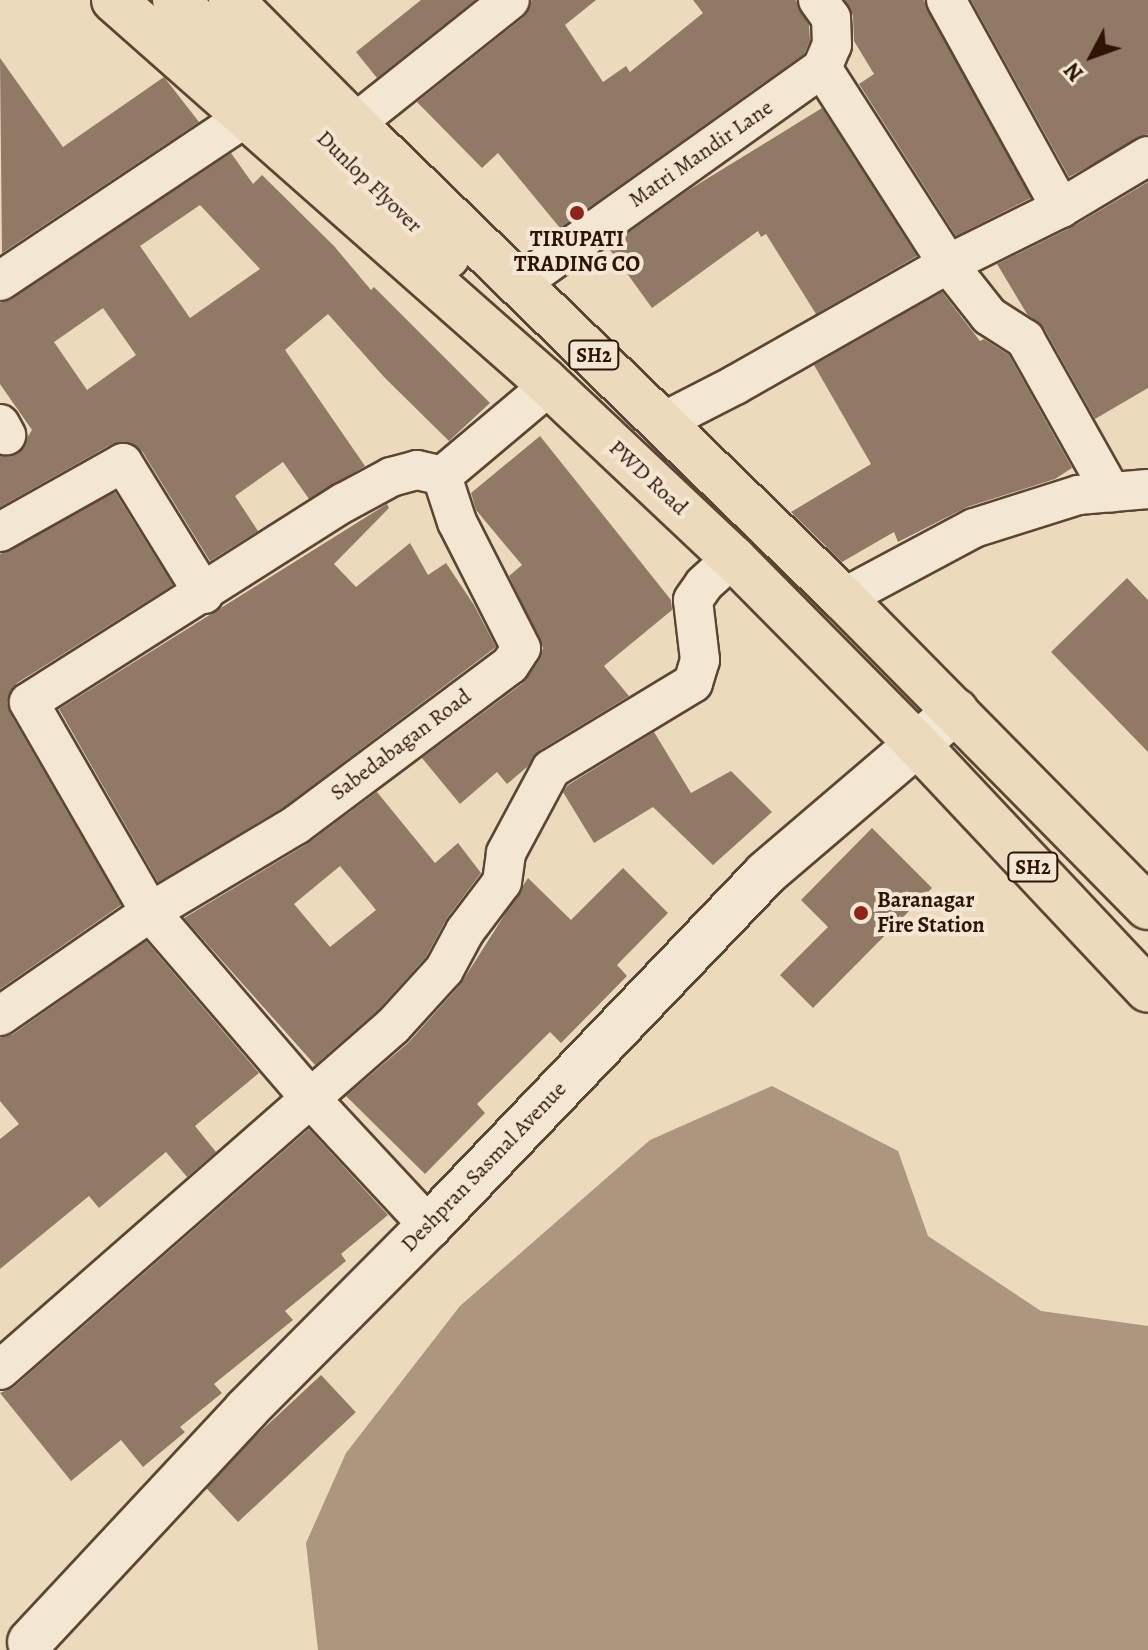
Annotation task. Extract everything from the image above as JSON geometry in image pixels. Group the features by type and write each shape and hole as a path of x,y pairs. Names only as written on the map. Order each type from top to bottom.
{"main road":[{"name":"PWD Road","path":"114,0 244,118 547,382 733,558 917,744 1148,990"},
{"name":"Dunlop Flyover","path":"175,0 477,283 547,382"},
{"name":"SH2","path":"231,0 354,124 843,598 1148,907"}],"street":[{"path":"354,124 510,0"},
{"path":"818,0 831,18 832,45 822,68 948,264 989,316 1025,339 1111,492"},
{"path":"946,0 1061,208"},
{"name":"Matri Mandir Lane","path":"519,284 822,68"},
{"path":"0,281 244,118"},
{"path":"663,422 811,343 948,264 1061,208 1148,156"},
{"path":"429,1226 311,1099 150,912 29,702 204,594 343,503 391,477 417,470 442,476 547,382"},
{"path":"0,532 123,463 204,594"},
{"name":"Sabedabagan Road","path":"0,1016 150,912 296,825 510,665 521,648 457,522 442,476"},
{"path":"843,598 974,528 1078,495 1148,489"},
{"path":"0,1370 393,1026 444,970 465,931 502,882 506,853 551,769 693,683 700,660 693,600 704,584 733,558"},
{"name":"Deshpran Sasmal Avenue","path":"30,1642 246,1410 429,1226 765,874 956,711"}],"shaded area":[{"path":"772,1086 898,1151 928,1236 1041,1311 1148,1326 1148,1650 318,1650 306,1543 346,1453 460,1306 650,1140"}],"building":[{"path":"421,0 475,0 377,78 356,52"},
{"path":"532,0 596,0 565,25 603,82 626,66 630,72 703,13 693,0 796,0 809,25 810,41 804,54 560,228 498,153 482,168 417,102 524,17"},
{"path":"845,0 924,0 1031,198 956,236 859,84 874,74 854,41 853,16"},
{"path":"971,0 1148,0 1148,134 1069,177"},
{"path":"0,58 63,147 164,77 199,122 2,253"},
{"path":"822,108 917,256 816,314 766,234 761,237 758,231 652,308 608,247 687,191"},
{"path":"231,153 253,184 262,175 334,246 371,290 374,287 490,403 449,441 385,378 328,314 285,350 365,466 309,499 283,462 235,496 258,531 210,561 142,451 133,444 112,444 0,507 0,456 17,454 32,430 0,384 0,303 12,299","holes":["200,205 260,269 190,318 140,246","103,308 136,355 87,390 54,342"]},
{"path":"1148,182 1148,388 1095,419 1044,328 1027,314 997,264 1072,227"},
{"path":"942,292 980,341 984,339 1009,355 1072,468 1055,479 967,507 898,542 894,532 842,562 791,512 871,464 814,365"},
{"path":"540,436 671,600 672,610 604,666 629,696 540,750 527,767 507,784 497,772 460,804 422,758 523,683 539,660 543,648 509,576 522,565 476,510 471,493"},
{"path":"115,492 173,585 17,683 7,702 10,713 121,905 0,989 0,554"},
{"path":"387,504 389,508 334,564 356,587 410,543 428,575 446,563 474,605 496,647 284,807 158,882 59,709"},
{"path":"1127,578 1148,600 1148,752 1051,652"},
{"path":"654,732 691,793 731,771 772,812 713,865 653,807 594,843 563,792 568,785"},
{"path":"377,792 435,863 458,843 481,873 447,918 426,957 378,1010 315,1065 184,918 307,844","holes":["340,866 376,910 330,947 294,904"]},
{"name":"Baranagar Fire Station","path":"872,828 932,888 813,1008 780,975 828,927 801,900"},
{"path":"623,868 668,913 617,965 627,976 561,1043 550,1032 477,1104 485,1113 425,1174 346,1096 408,1043 460,985 528,878 571,920"},
{"path":"146,941 259,1073 195,1126 216,1152 187,1177 166,1152 99,1208 89,1196 0,1269 0,1139 19,1124 0,1101 0,1038 13,1034"},
{"path":"309,1129 388,1215 341,1254 346,1261 285,1311 293,1320 214,1384 222,1393 180,1427 185,1432 143,1467 121,1440 71,1481 0,1393 14,1387"},
{"path":"321,1375 356,1412 238,1522 203,1485"}],"place":[{"name":"TIRUPATI TRADING CO","path":"577,213"},
{"name":"Baranagar Fire Station","path":"861,913"}]}
